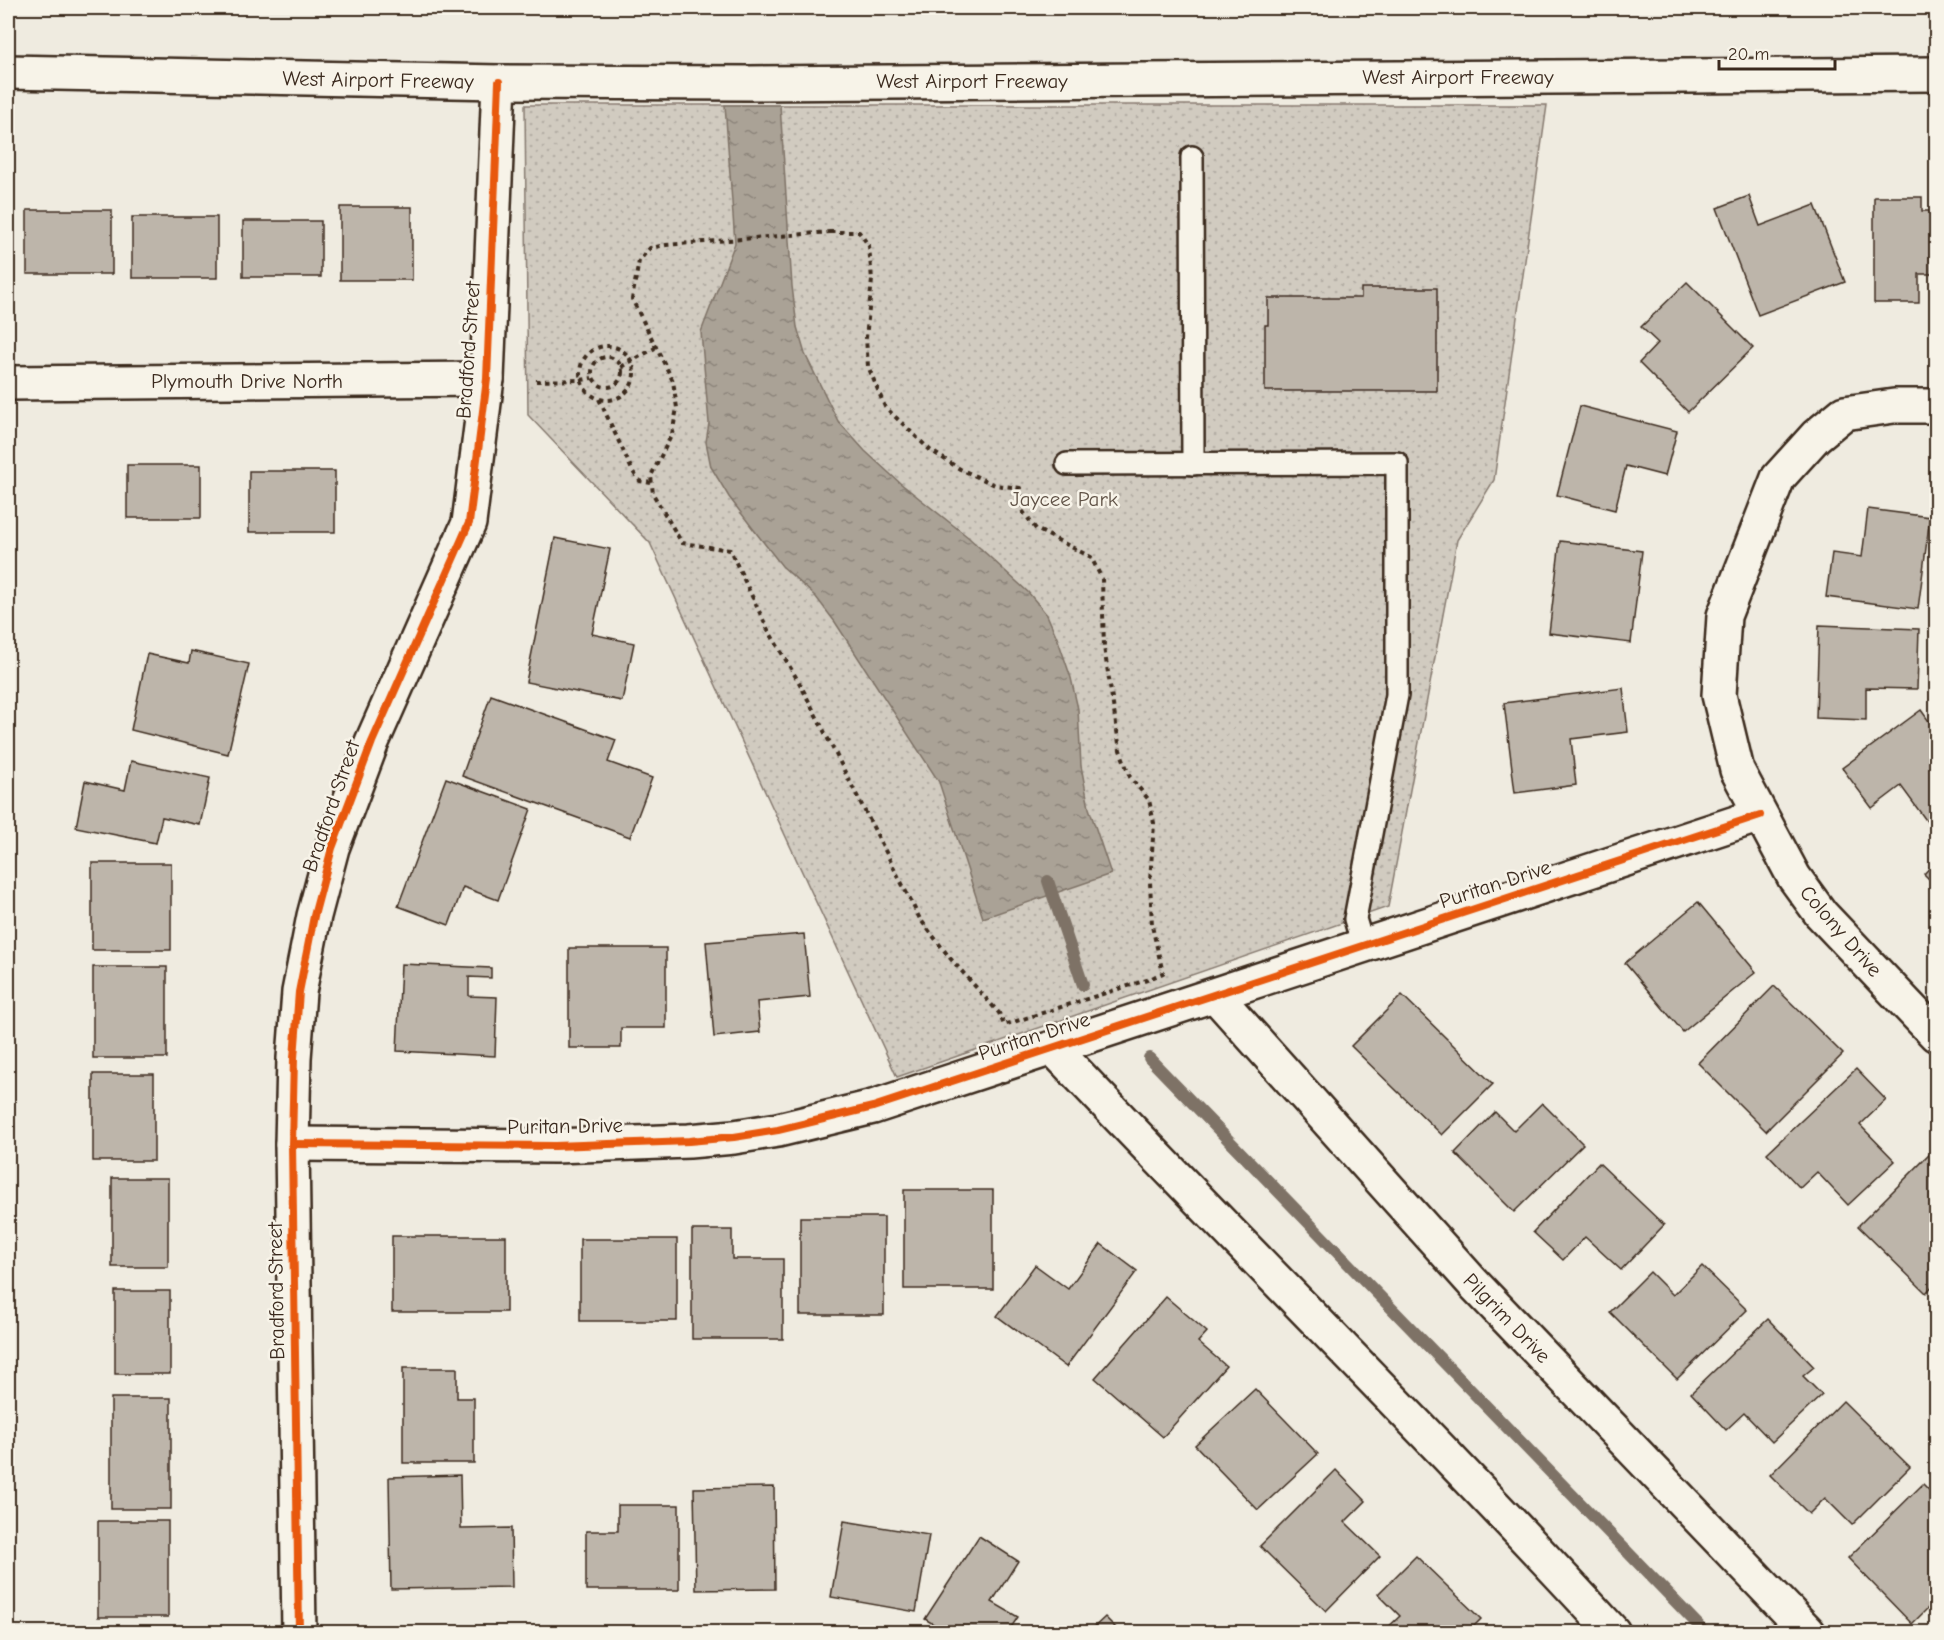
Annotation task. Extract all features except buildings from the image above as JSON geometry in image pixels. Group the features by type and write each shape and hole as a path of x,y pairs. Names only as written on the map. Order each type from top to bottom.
{"street":[{"name":"West Airport Freeway","path":"8,72 499,82 762,83 1936,74"},
{"name":"Bradford Street","path":"299,1632 292,1144 294,1058 299,992 314,916 332,848 372,742 469,523 487,379 499,82"},
{"name":"Plymouth Drive North","path":"8,383 487,379"},
{"path":"1761,815 1737,770 1719,695 1724,616 1778,478 1816,436 1844,413 1894,406 1936,406"},
{"name":"Puritan Drive","path":"292,1144 555,1146 689,1141 778,1130 873,1107 1054,1049 1761,815"},
{"name":"Colony Drive","path":"1761,815 1794,877 1821,914 1936,1035"},
{"name":"Pilgrim Drive","path":"1215,995 1474,1284 1808,1632"},
{"path":"1054,1049 1138,1139 1522,1534 1613,1632"}],"lane":[{"path":"1192,157 1193,464"},
{"path":"1067,464 1396,463 1397,695 1355,919 1363,946"}],"path":[{"path":"830,232 859,232 869,246 872,280 866,338 868,366 885,407 930,450 960,469 995,485 1020,488 1021,509 1036,529 1091,557 1102,579 1104,647 1120,750 1130,777 1149,800 1154,823 1150,881 1152,926 1163,973 1004,1025 999,1013 950,958 920,919 800,684 767,628 730,550 682,543 652,494 651,483 651,476 672,434 677,408 673,381 632,299 639,261 650,248 830,232"},
{"path":"613,346 621,350 632,361 634,380 630,388 616,399 607,401 591,395 581,380 580,371 583,362 587,355 595,349 613,346"},
{"path":"621,367 655,348"},
{"path":"604,357 614,359 621,367 622,376 612,387 598,385 592,378 592,368 595,362 604,357"},
{"path":"536,381 592,378"},
{"path":"599,399 633,472 640,481 651,483"}],"green space":[{"name":"Jaycee Park","path":"525,105 1547,105 1494,480 1457,540 1388,907 897,1077 650,543 528,415"}],"water":[{"path":"725,105 780,105 792,286 797,327 805,354 838,421 865,451 900,483 968,537 1028,592 1047,615 1071,678 1078,709 1081,766 1089,808 1111,874 983,918 939,782 835,622 816,597 782,566 729,497 711,467 706,442 709,423 701,332 735,243"}],"waterway":[{"path":"1048,881 1083,985"},
{"path":"1149,1058 1705,1632"}],"cycle path":[{"path":"299,1632 292,1144 294,1058 299,992 314,916 332,848 372,742 469,523 487,379 499,82"},
{"path":"292,1144 555,1146 689,1141 778,1130 873,1107 1760,815"}]}
